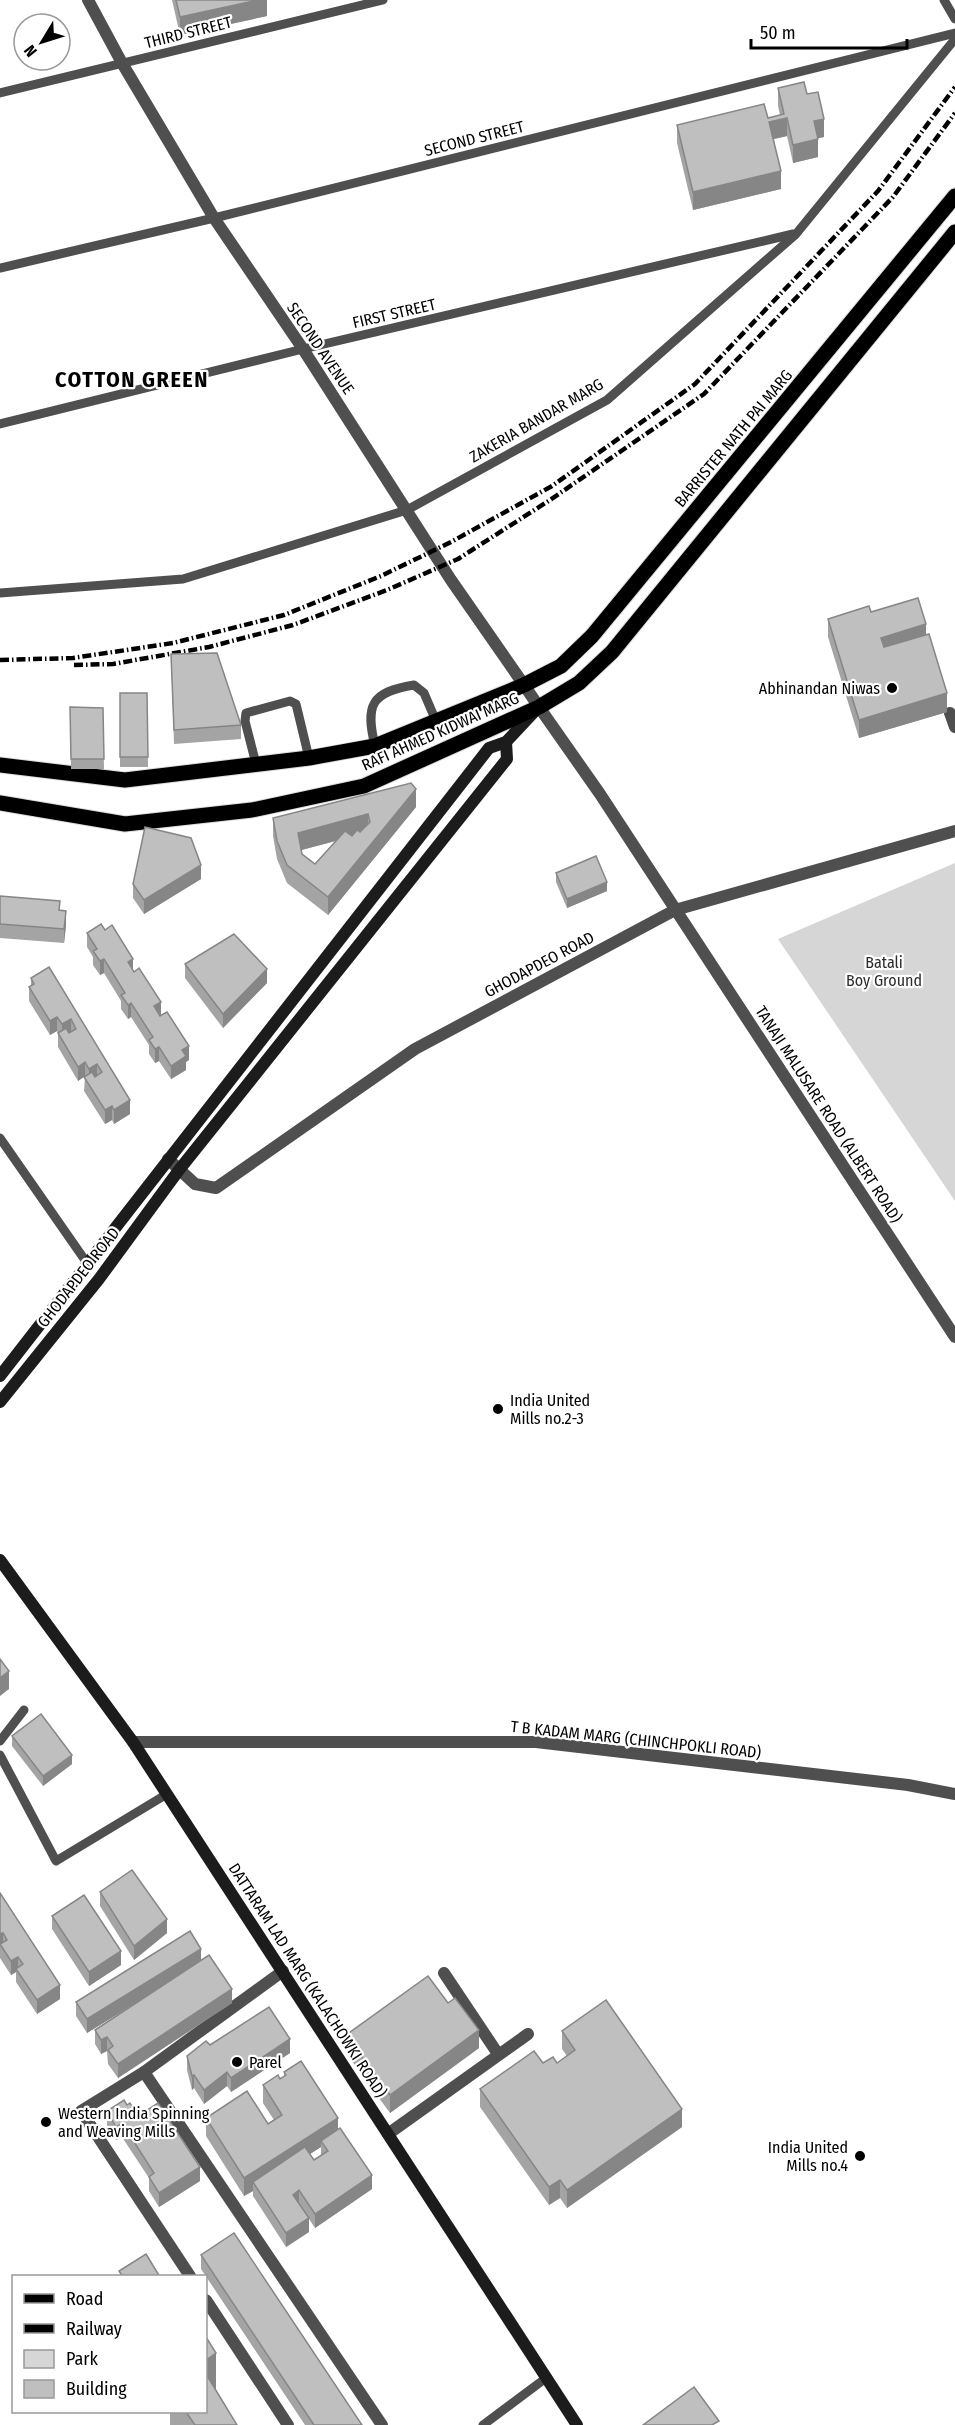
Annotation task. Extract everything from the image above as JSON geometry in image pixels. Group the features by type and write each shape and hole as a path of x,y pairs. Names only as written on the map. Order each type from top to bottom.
{"main road":[{"name":"BARRISTER NATH PAI MARG","path":"524,685 561,666 592,636 955,196"},
{"path":"538,707 579,683 612,652 955,232"},
{"name":"RAFI AHMED KIDWAI MARG","path":"0,765 125,780 309,758 375,746 524,685"},
{"name":"RAFI AHMED KIDWAI MARG","path":"0,803 125,824 252,810 364,786 538,707"},
{"name":"GHODAPDEO ROAD","path":"0,1376 489,748 506,742 538,707"},
{"name":"GHODAPDEO ROAD","path":"0,1402 99,1279 179,1170 507,759 506,742"},
{"name":"DATTARAM LAD MARG (KALACHOWKI ROAD)","path":"0,1560 133,1742 577,2425"}],"street":[{"name":"SECOND AVENUE","path":"88,0 122,63 214,218 303,349 451,580 538,707"},
{"name":"TANAJI MALUSARE ROAD (ALBERT ROAD)","path":"538,707 600,794 955,1337"},
{"path":"950,712 955,727"},
{"name":"GHODAPDEO ROAD","path":"168,1160 195,1184 204,1188 216,1188 415,1049 675,910 955,831"},
{"name":"T B KADAM MARG (CHINCHPOKLI ROAD)","path":"133,1742 536,1742 908,1785 955,1794"},
{"path":"189,2275 81,2111 144,2072 283,1971"},
{"path":"444,1973 498,2054"},
{"path":"388,2134 528,2034"},
{"path":"144,2072 382,2425"},
{"path":"207,2302 288,2425"}],"lane":[{"name":"THIRD STREET","path":"0,93 383,0"},
{"path":"944,0 955,19"},
{"name":"SECOND STREET","path":"0,268 214,218 955,33"},
{"name":"ZAKERIA BANDAR MARG","path":"0,593 183,579 407,510 607,400 795,234 955,39"},
{"name":"FIRST STREET","path":"0,424 303,349 795,234"},
{"path":"375,746 369,712 376,699 392,689 414,685 424,693 436,721"},
{"path":"256,764 245,721 246,713 290,702 294,702 297,707 309,758"},
{"path":"0,1138 87,1263"},
{"path":"0,1741 24,1710"},
{"path":"0,1755 56,1861 167,1794"},
{"path":"483,2425 546,2378"}],"green space":[{"name":"Batali Boy Ground","path":"955,863 955,1201 778,939"}],"building":[{"path":"176,0 258,0 180,17"},
{"path":"804,82 807,94 818,92 824,119 814,121 818,139 793,145 787,118 769,122 781,171 693,192 677,125 764,104 768,118 784,114 778,88"},
{"name":"Abhinandan Niwas","path":"918,598 926,624 881,638 884,647 929,634 947,693 859,720 828,619 869,606 871,612"},
{"path":"217,653 241,725 174,730 171,654"},
{"path":"120,693 147,693 148,757 120,757"},
{"path":"70,707 103,708 104,759 71,759"},
{"path":"411,783 416,789 328,897 287,865 277,841 273,818","holes":["368,814 370,822 352,836 345,831 315,864 302,854 298,833"]},
{"path":"145,827 191,838 201,865 144,900 133,884"},
{"path":"596,856 607,882 567,899 556,873"},
{"path":"0,896 60,901 59,910 66,911 64,929 0,924"},
{"path":"101,924 105,930 112,925 133,959 128,962 134,972 139,968 161,1002 154,1006 160,1016 167,1012 189,1046 182,1050 186,1056 171,1066 159,1047 155,1049 149,1040 153,1037 131,1003 128,1005 121,995 125,993 104,959 100,961 93,951 97,949 87,933"},
{"path":"234,934 267,969 223,1014 185,964"},
{"path":"49,967 130,1100 114,1110 112,1106 105,1110 84,1077 92,1072 95,1077 102,1072 97,1064 89,1069 85,1062 78,1067 58,1033 66,1028 69,1033 76,1029 71,1019 62,1024 57,1017 50,1021 29,987 34,984 31,978"},
{"path":"0,1659 9,1671 0,1678"},
{"path":"41,1714 72,1755 43,1776 12,1736"},
{"path":"132,1870 167,1919 134,1946 100,1892"},
{"path":"0,1893 60,1985 37,2000 16,1969 23,1964 18,1957 11,1961 0,1944 7,1940 3,1933 0,1934"},
{"path":"84,1895 121,1951 89,1972 52,1916"},
{"path":"190,1931 201,1949 87,2019 76,2002"},
{"path":"209,1955 232,1989 118,2064 108,2050 113,2046 107,2037 101,2040 95,2030"},
{"path":"428,1976 448,2003 455,1998 479,2030 390,2095 346,2035"},
{"path":"606,2000 682,2109 567,2190 560,2180 549,2187 480,2089 534,2051 543,2063 553,2057 557,2063 575,2050 562,2031"},
{"name":"Parel","path":"269,2007 290,2039 231,2078 227,2072 204,2090 194,2075 192,2076 187,2056 206,2041 210,2045"},
{"path":"301,2061 338,2118 244,2178 206,2118 247,2091 268,2124 282,2115 263,2085 278,2075 280,2079 286,2075 284,2072"},
{"path":"124,2100 127,2105 130,2103 138,2116 158,2103 200,2167 159,2193 149,2177 154,2173 122,2123 116,2127 107,2111"},
{"path":"340,2128 372,2175 315,2214 299,2190 293,2195 309,2218 286,2233 253,2182 305,2147 314,2160 328,2151 321,2141"},
{"path":"234,2233 362,2425 314,2425 201,2255"},
{"path":"146,2254 159,2275 122,2275 119,2271"},
{"path":"207,2339 216,2353 207,2359"},
{"path":"207,2376 237,2425 195,2425 187,2413 207,2413"},
{"path":"694,2387 719,2421 712,2425 643,2425"}],"railway":[{"path":"0,660 73,658 173,643 284,615 381,576 451,542 552,486 695,384 878,191 955,87"},
{"path":"74,665 113,664 209,647 293,625 387,590 458,559 550,500 704,394 893,197 955,113"}],"place":[{"name":"Abhinandan Niwas","path":"892,688"},
{"name":"India United Mills no.2-3","path":"498,1409"},
{"name":"Parel","path":"237,2062"},
{"name":"Western India Spinning and Weaving Mills","path":"46,2122"},
{"name":"India United Mills no.4","path":"860,2156"}],"district":[{"name":"COTTON GREEN","path":"132,379"}]}
